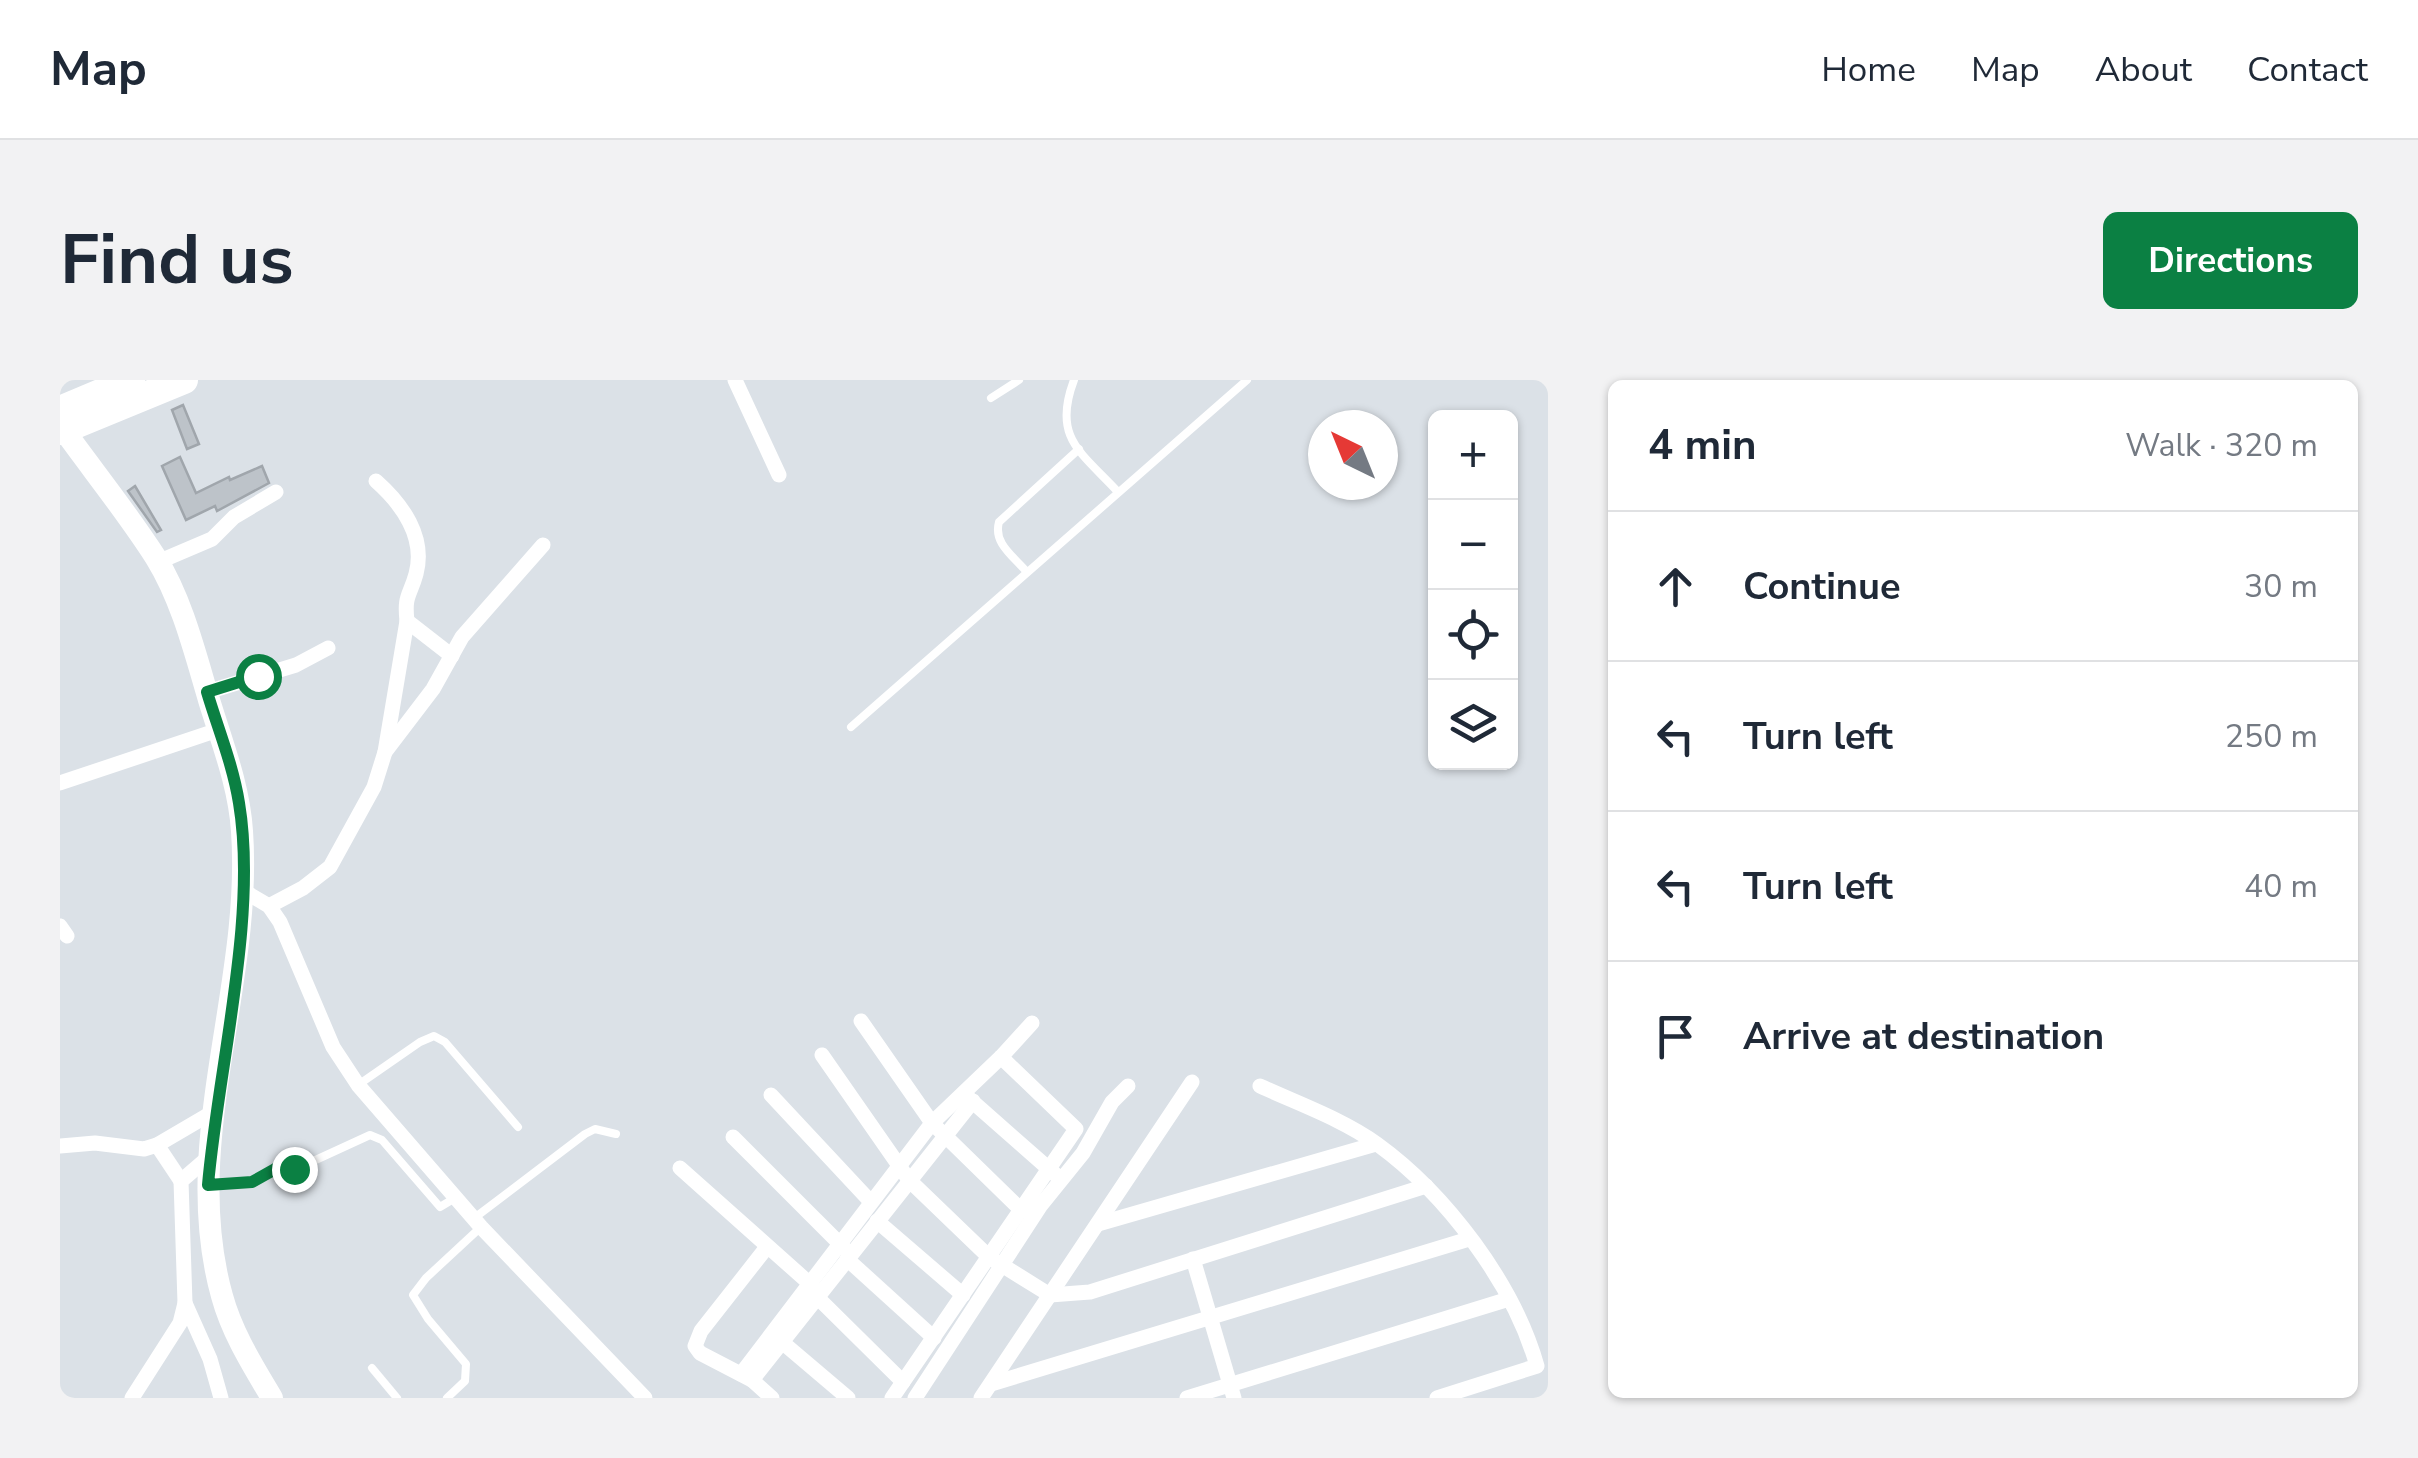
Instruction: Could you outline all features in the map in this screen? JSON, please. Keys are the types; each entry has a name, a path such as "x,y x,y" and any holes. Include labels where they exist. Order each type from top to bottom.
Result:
{"highway":[{"path":"61,423 131,380"},
{"path":"61,423 184,380"}],"main road":[{"path":"61,423 158,562 188,630 239,802 242,890 238,944 215,1110 208,1208 222,1297 272,1398"}],"street":[{"path":"735,380 779,475"},
{"path":"269,906 303,888 330,867 374,787 385,752 407,621 406,597 418,568 418,548 399,504 376,481"},
{"path":"158,562 212,539 234,517 276,492"},
{"path":"385,752 410,723 462,637 542,546"},
{"path":"407,621 452,656"},
{"path":"207,692 296,665 328,648"},
{"path":"60,782 218,730"},
{"path":"242,890 269,906 292,946 328,1038 358,1085 477,1223 645,1398"},
{"path":"861,1021 943,1136 1021,1210"},
{"path":"747,1377 813,1290 876,1221 943,1136 968,1097 1032,1023"},
{"path":"822,1055 908,1180 996,1261 1050,1294 1090,1292 1426,1186"},
{"path":"892,1398 963,1295 996,1261 1055,1175 1076,1130 1001,1057"},
{"path":"981,1398 1192,1082"},
{"path":"915,1398 996,1261 1021,1210 1082,1153 1112,1102 1128,1086"},
{"path":"1260,1086 1348,1126 1426,1186 1510,1299 1537,1366 1437,1398"},
{"path":"771,1096 870,1202"},
{"path":"845,1252 870,1202 932,1123 968,1097"},
{"path":"968,1097 1055,1175"},
{"path":"60,1146 95,1143 144,1149 215,1110"},
{"path":"733,1136 934,1338"},
{"path":"1098,1224 1376,1144"},
{"path":"132,1398 180,1323 185,1304 181,1181 157,1145"},
{"path":"181,1181 210,1156"},
{"path":"680,1168 813,1290 903,1382"},
{"path":"876,1221 963,1295"},
{"path":"990,1384 1469,1239"},
{"path":"767,1246 701,1331 695,1346 700,1353 747,1377 772,1398"},
{"path":"1193,1260 1232,1392"},
{"path":"747,1377 782,1342 813,1290"},
{"path":"1187,1398 1232,1392 1510,1299"},
{"path":"185,1304 210,1359 220,1398"},
{"path":"782,1342 848,1398"},
{"path":"918,1360 933,1371"}],"lane":[{"path":"991,398 1020,380"},
{"path":"1074,380 1067,398 1065,422 1079,450 1118,492"},
{"path":"851,727 1247,380"},
{"path":"1026,571 1001,544 996,534 999,522 1079,450"},
{"path":"358,1085 434,1036 444,1042 518,1127"},
{"path":"447,1398 465,1380 466,1364 413,1295 477,1223 585,1134 596,1129 616,1134"},
{"path":"208,1185 252,1182 281,1167 296,1168 370,1136 382,1140 440,1208 455,1198"},
{"path":"372,1368 397,1398"}],"building":[{"path":"183,405 199,444 187,449 172,410"},
{"path":"180,457 196,493 262,466 269,483 217,511 215,506 186,520 162,466"},
{"path":"135,486 161,530 157,532 128,491"}],"route":[{"path":"258,676 207,692 239,802 242,834 238,944 208,1185 252,1182 277,1168 294,1169"}]}
